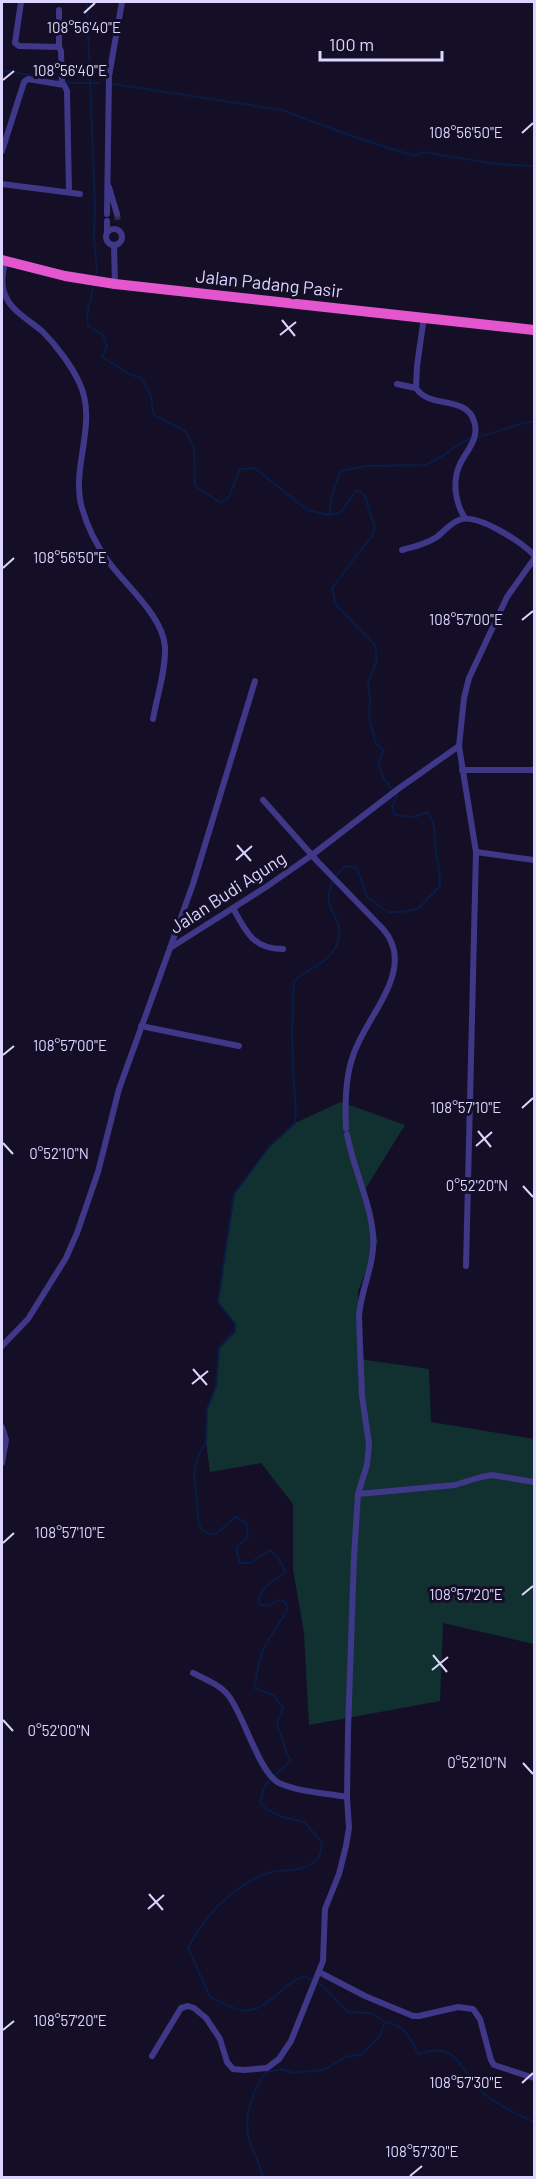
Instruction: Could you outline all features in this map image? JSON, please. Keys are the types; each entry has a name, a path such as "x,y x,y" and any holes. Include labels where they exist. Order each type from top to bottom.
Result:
{"highway":[{"name":"Jalan Padang Pasir","path":"3,261 83,280 534,330"}],"street":[{"path":"21,2 15,43 19,46 59,47"},
{"path":"114,245 106,240 109,76 122,2"},
{"path":"60,10 59,47 62,80 67,91 69,192"},
{"path":"2,151 24,82 62,80"},
{"path":"107,180 122,239 114,245 110,283"},
{"path":"2,184 80,194"},
{"path":"107,231 114,228 119,230"},
{"path":"3,261 3,286 6,297 51,342 78,380 82,390 86,418 80,475 82,510 94,538 108,561 145,605 163,636 165,660 153,719"},
{"path":"416,388 424,317"},
{"path":"397,384 416,388 427,399 457,405 466,410 475,422 475,437 460,464 456,481 458,502 465,518"},
{"path":"402,550 430,541 465,518 512,537 534,555"},
{"path":"466,1266 476,852 459,746 464,698 469,678 507,597 534,559"},
{"path":"170,948 255,681"},
{"name":"Jalan Budi Agung","path":"2,1346 28,1319 66,1258 77,1233 98,1172 119,1089 170,948 312,855 459,746"},
{"path":"462,770 534,770"},
{"path":"152,2056 181,2008 188,2006 206,2018 220,2040 227,2062 233,2069 244,2070 272,2066 285,2052 294,2035 324,1955 325,1908 339,1874 349,1828 347,1797 354,1557 358,1494 367,1465 369,1444 362,1396 359,1317 360,1304 374,1249 373,1228 346,1131 347,1088 351,1059 362,1034 386,992 396,955 389,936 262,800"},
{"path":"476,852 534,860"},
{"path":"233,908 252,939 267,948 283,949"},
{"path":"141,1026 239,1046"},
{"path":"2,1427 6,1440 2,1463"},
{"path":"358,1494 455,1485 492,1475 534,1482"},
{"path":"193,1672 227,1694 269,1775 277,1782 347,1797"},
{"path":"317,1975 413,2016 458,2007 473,2009 480,2019 494,2065 534,2078"}],"green space":[{"path":"341,1102 405,1125 364,1191 378,1241 358,1291 359,1359 429,1369 431,1422 534,1439 534,1644 443,1623 440,1701 309,1725 304,1633 293,1569 293,1504 261,1463 210,1472 206,1442 207,1409 216,1386 219,1348 235,1331 235,1324 218,1302 234,1194 269,1147 295,1123"}],"waterway":[{"path":"87,2 97,271 95,278"},
{"path":"2,70 73,83 100,83"},
{"path":"113,84 282,110 414,156 423,152 496,164 534,166"},
{"path":"94,284 87,315 88,326 103,335 107,346 102,357 131,375 142,378 151,397 154,415 185,431 194,447 195,486 221,503 229,497 240,469 255,468 307,510 329,515 340,513 357,490 365,496 375,528 372,537 332,588 336,605 375,645 377,660 368,683 369,717 376,744 384,750 378,764 384,779 397,796 392,806 395,815 415,817 427,812 434,828 440,886 418,909 388,912 367,897 357,868 345,866 337,875 329,891 329,902 339,930 337,944 330,956 294,981 292,1037 295,1123 269,1147 234,1194 218,1302 235,1324 235,1331 219,1348 216,1386 207,1409 206,1442 198,1457 194,1474 199,1525 202,1529 216,1534 235,1517 246,1523 248,1537 237,1547 240,1563 250,1563 270,1550 286,1572 261,1592 259,1604 269,1605 278,1600 284,1601 288,1608 261,1655 254,1688 273,1695 283,1708 277,1724 291,1760 265,1785 260,1802 266,1809 282,1817 304,1822 322,1842 319,1856 309,1866 268,1873 228,1896 206,1920 188,1948 210,1997 232,2008 240,2010 258,2008 305,1976 323,1986 348,2012 371,2013 385,2022"},
{"path":"477,437 534,421"},
{"path":"329,515 340,471 367,466 425,465 471,438"},
{"path":"263,2178 250,2142 247,2124 253,2096 266,2072 283,2069 292,2073 324,2070 346,2057 362,2054 380,2036 385,2022 402,2029 418,2054 432,2051 450,2054 457,2059 474,2083 488,2097 534,2122"}],"tunnel":[{"path":"117,214 118,221"}]}
